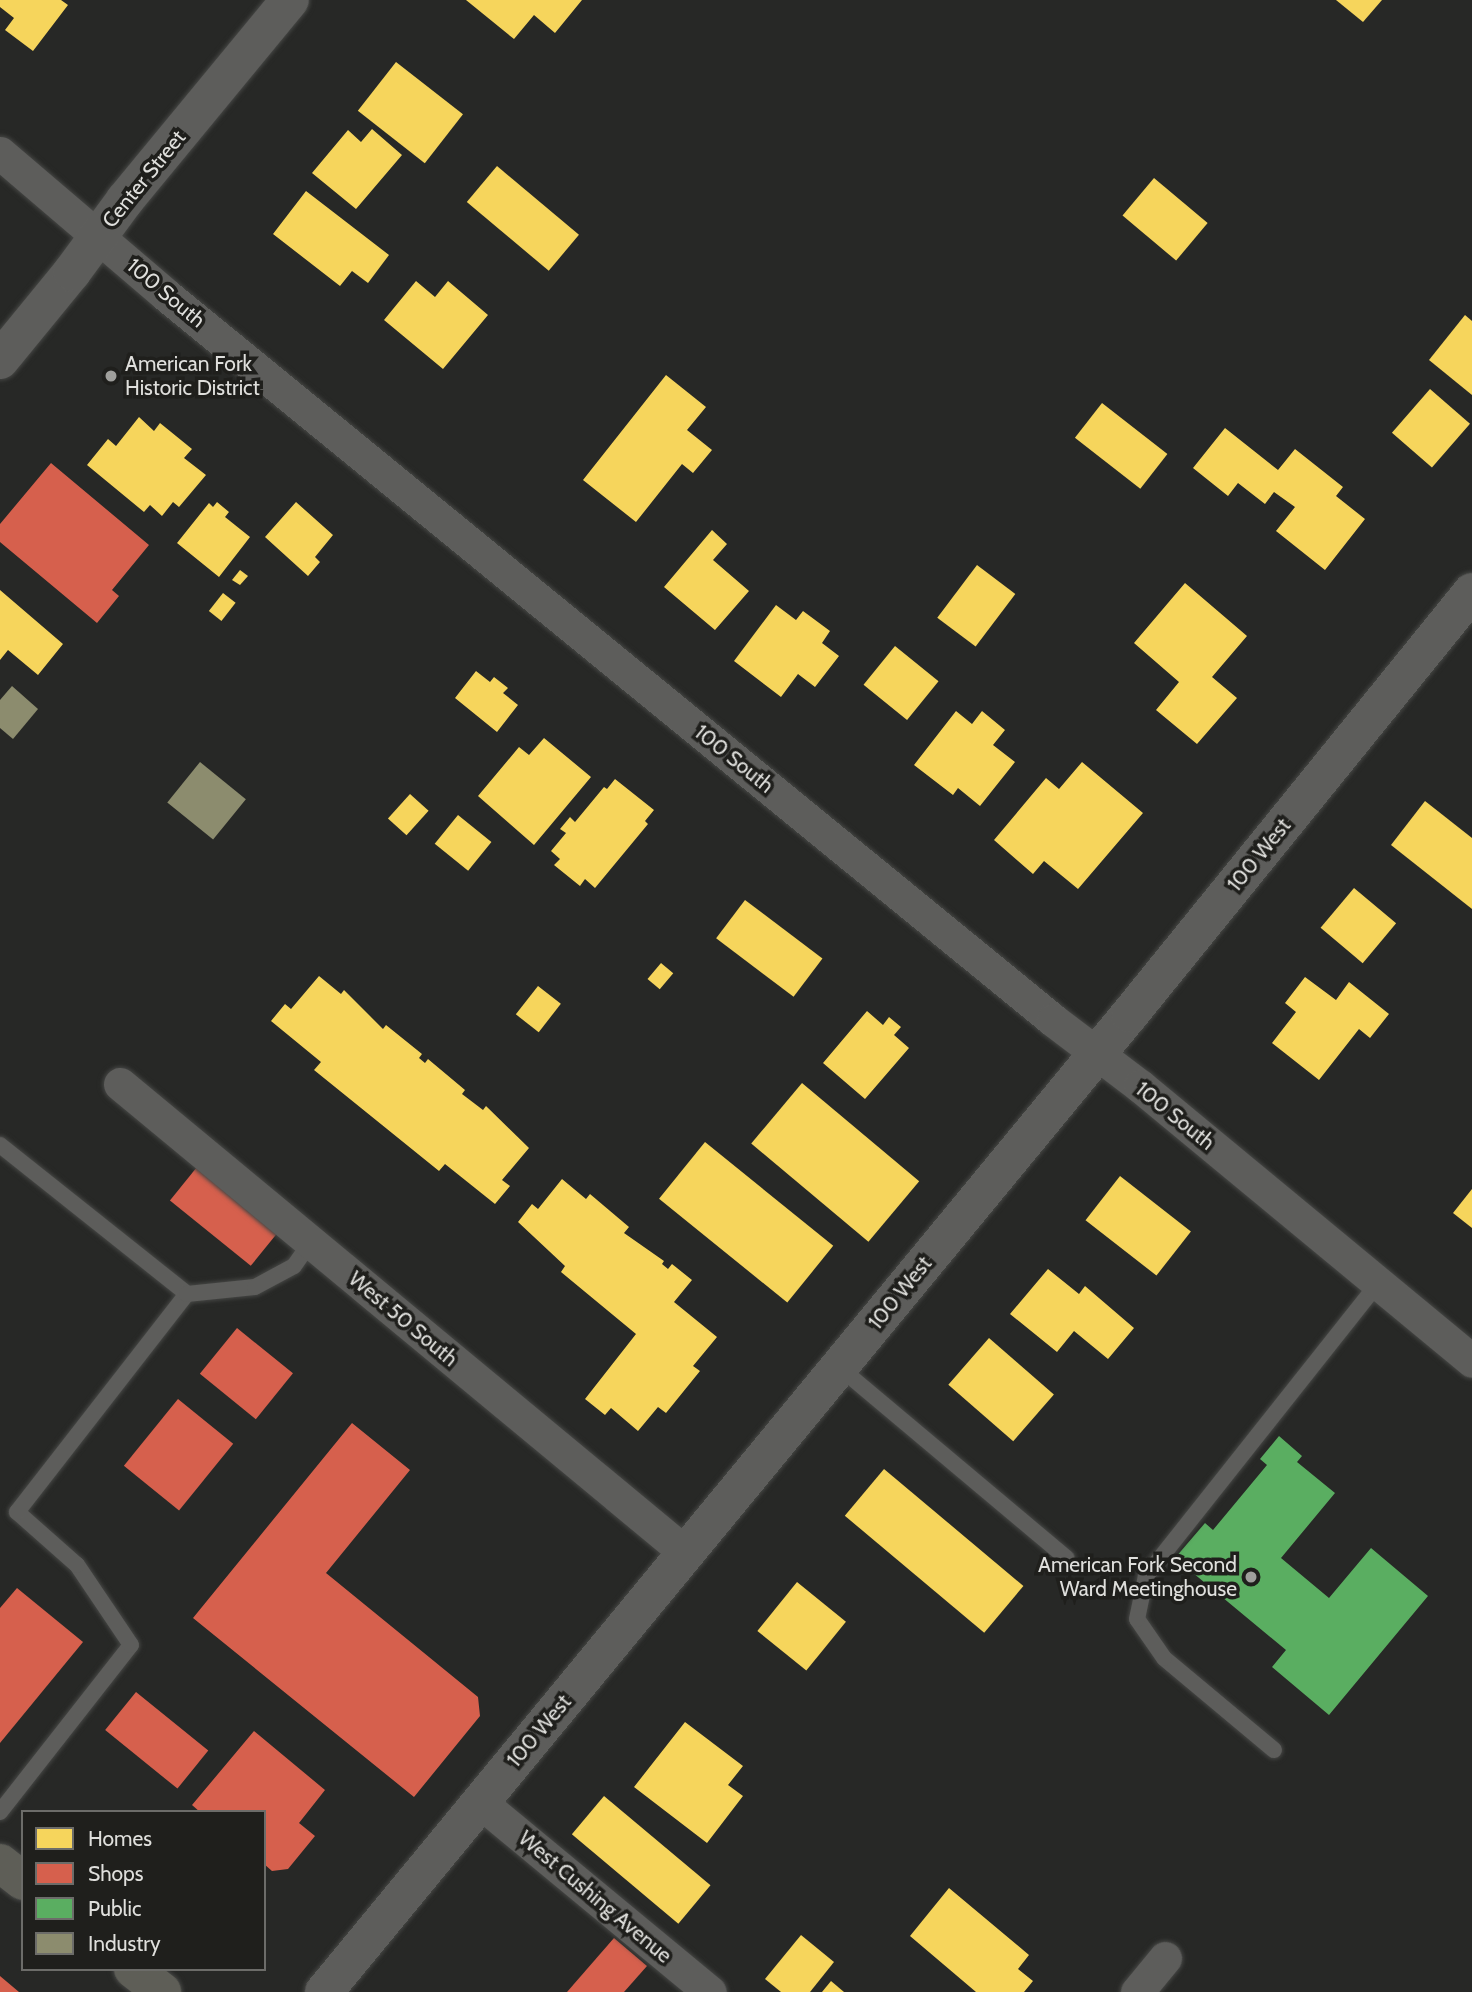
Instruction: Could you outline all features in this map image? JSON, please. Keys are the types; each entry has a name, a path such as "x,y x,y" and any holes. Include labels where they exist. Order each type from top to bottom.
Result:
{"main road":[{"path":"0,1863 21,1879"},
{"path":"136,1971 162,1992"}],"street":[{"name":"Center Street","path":"0,360 290,0"},
{"name":"100 South","path":"0,153 1472,1361"},
{"name":"100 West","path":"324,1992 1097,1054 1472,592"},
{"name":"West 50 South","path":"120,1084 686,1553"},
{"name":"West Cushing Avenue","path":"480,1802 710,1992"},
{"path":"1138,1992 1165,1958"}],"lane":[{"path":"0,1145 187,1294 255,1287 294,1266 310,1243"},
{"path":"1274,1750 1164,1658 1137,1619 1146,1576 1378,1283"},
{"path":"0,1812 131,1645 77,1565 17,1512 187,1294"},
{"path":"839,1367 1068,1558"}],"building: Homes":[{"path":"0,0 61,0 68,5 33,51 5,30 14,18 0,7"},
{"path":"466,0 582,0 555,33 534,15 514,39"},
{"path":"1336,0 1382,0 1363,22"},
{"path":"396,62 463,114 425,163 358,111"},
{"path":"372,129 402,155 356,209 312,173 348,130 361,142"},
{"path":"497,166 579,235 549,271 467,202"},
{"path":"1154,178 1208,223 1176,261 1123,216"},
{"path":"306,191 389,255 368,283 352,271 340,286 273,234"},
{"path":"416,281 435,297 448,281 488,315 443,369 384,320"},
{"path":"1465,315 1472,321 1472,395 1429,360"},
{"path":"666,375 706,407 687,430 712,450 693,473 682,464 636,522 583,480"},
{"path":"1430,389 1470,424 1432,468 1392,433"},
{"path":"1102,403 1167,454 1140,489 1075,438"},
{"path":"139,417 154,431 160,423 192,449 184,458 206,475 179,507 173,502 162,516 150,505 144,512 87,465 108,439 116,446"},
{"path":"1225,428 1278,470 1295,449 1343,487 1336,496 1365,519 1325,570 1276,531 1295,507 1274,492 1265,504 1238,483 1228,496 1193,468"},
{"path":"217,502 229,512 225,517 250,537 219,577 177,543 209,503 213,507"},
{"path":"296,502 333,535 315,557 320,562 308,576 265,537"},
{"path":"712,530 727,544 713,560 749,591 715,630 664,587"},
{"path":"977,565 1015,594 976,647 937,618"},
{"path":"240,570 248,576 240,585 232,580"},
{"path":"1185,583 1247,636 1212,677 1237,698 1197,744 1156,710 1179,682 1134,643"},
{"path":"0,590 63,644 38,675 8,650 0,660"},
{"path":"223,593 236,603 221,621 209,611"},
{"path":"776,605 796,620 803,611 830,631 822,643 839,656 815,687 798,674 781,697 734,661"},
{"path":"895,646 939,681 907,720 864,685"},
{"path":"476,671 490,682 494,677 508,688 503,693 518,705 497,732 455,698"},
{"path":"956,711 972,724 982,711 1005,730 993,745 1015,762 980,806 958,788 953,795 914,765"},
{"path":"544,738 591,777 534,845 478,796 519,747 529,755"},
{"path":"1082,762 1143,813 1078,889 1044,861 1033,874 994,840 1046,778 1059,789"},
{"path":"615,779 654,810 645,821 648,824 595,888 585,879 580,886 554,865 560,859 551,851 566,833 560,829 570,817 575,822 604,787 607,789"},
{"path":"410,794 429,811 406,835 388,819"},
{"path":"1425,801 1472,838 1472,909 1391,845"},
{"path":"458,815 491,842 468,871 435,844"},
{"path":"1354,888 1396,923 1363,963 1321,928"},
{"path":"745,900 822,958 794,997 716,938"},
{"path":"661,963 673,973 660,989 648,979"},
{"path":"319,976 341,994 344,990 383,1029 386,1025 422,1054 419,1058 425,1063 428,1059 465,1090 462,1094 483,1110 486,1106 529,1148 502,1180 510,1186 495,1204 445,1164 439,1171 314,1070 321,1062 271,1021 285,1004 291,1009"},
{"path":"1305,977 1336,1000 1349,982 1389,1014 1370,1038 1359,1029 1319,1080 1272,1043 1296,1012 1285,1003"},
{"path":"538,986 561,1004 539,1032 516,1014"},
{"path":"867,1011 883,1025 889,1017 901,1027 894,1035 909,1048 865,1099 823,1063"},
{"path":"802,1083 919,1181 868,1242 751,1144"},
{"path":"705,1142 833,1246 787,1303 659,1199"},
{"path":"1120,1176 1191,1231 1156,1276 1086,1220"},
{"path":"562,1179 586,1199 590,1194 629,1227 624,1233 664,1261 662,1264 668,1269 672,1264 692,1280 674,1302 717,1337 693,1366 700,1371 666,1413 658,1407 638,1431 611,1408 605,1415 585,1399 636,1334 561,1272 565,1266 518,1222 532,1204 538,1209"},
{"path":"1472,1189 1472,1228 1453,1213"},
{"path":"1048,1269 1079,1294 1085,1286 1134,1328 1108,1359 1074,1331 1057,1352 1010,1314"},
{"path":"989,1338 1054,1394 1013,1441 948,1385"},
{"path":"884,1469 1023,1586 984,1633 845,1516"},
{"path":"797,1582 846,1622 806,1671 757,1631"},
{"path":"685,1722 743,1766 728,1785 743,1796 707,1843 634,1787"},
{"path":"604,1796 710,1885 678,1924 572,1834"},
{"path":"949,1888 1029,1955 1018,1969 1033,1981 1024,1992 976,1992 910,1936"},
{"path":"801,1935 834,1962 810,1992 781,1992 765,1979"},
{"path":"831,1981 844,1992 822,1992"}],"building: Shops":[{"path":"51,463 149,545 112,590 119,596 97,623 0,542 0,524"},
{"path":"197,1167 278,1232 251,1266 170,1200"},
{"path":"237,1328 293,1373 256,1419 200,1374"},
{"path":"178,1399 233,1444 179,1511 124,1466"},
{"path":"352,1423 410,1470 326,1573 478,1697 480,1716 414,1797 193,1618"},
{"path":"17,1588 83,1642 0,1743 0,1608"},
{"path":"136,1692 208,1751 177,1789 105,1730"},
{"path":"254,1731 325,1790 299,1823 315,1836 288,1869 272,1871 266,1866 266,1810 198,1810 192,1805"},
{"path":"614,1938 647,1966 624,1992 567,1992"},
{"path":"0,1976 19,1992 0,1992"}],"building: Public":[{"name":"American Fork Second Ward Meetinghouse","path":"1279,1436 1302,1456 1297,1462 1335,1493 1281,1558 1329,1598 1371,1548 1428,1596 1329,1715 1272,1667 1286,1650 1175,1558 1205,1523 1213,1530 1267,1465 1260,1459"}],"building: Industry":[{"path":"12,686 38,709 13,739 0,728 0,700"},
{"path":"200,762 246,799 213,840 167,802"}],"place":[{"name":"American Fork Historic District","path":"111,376"},
{"name":"American Fork Second Ward Meetinghouse","path":"1251,1577"}]}
